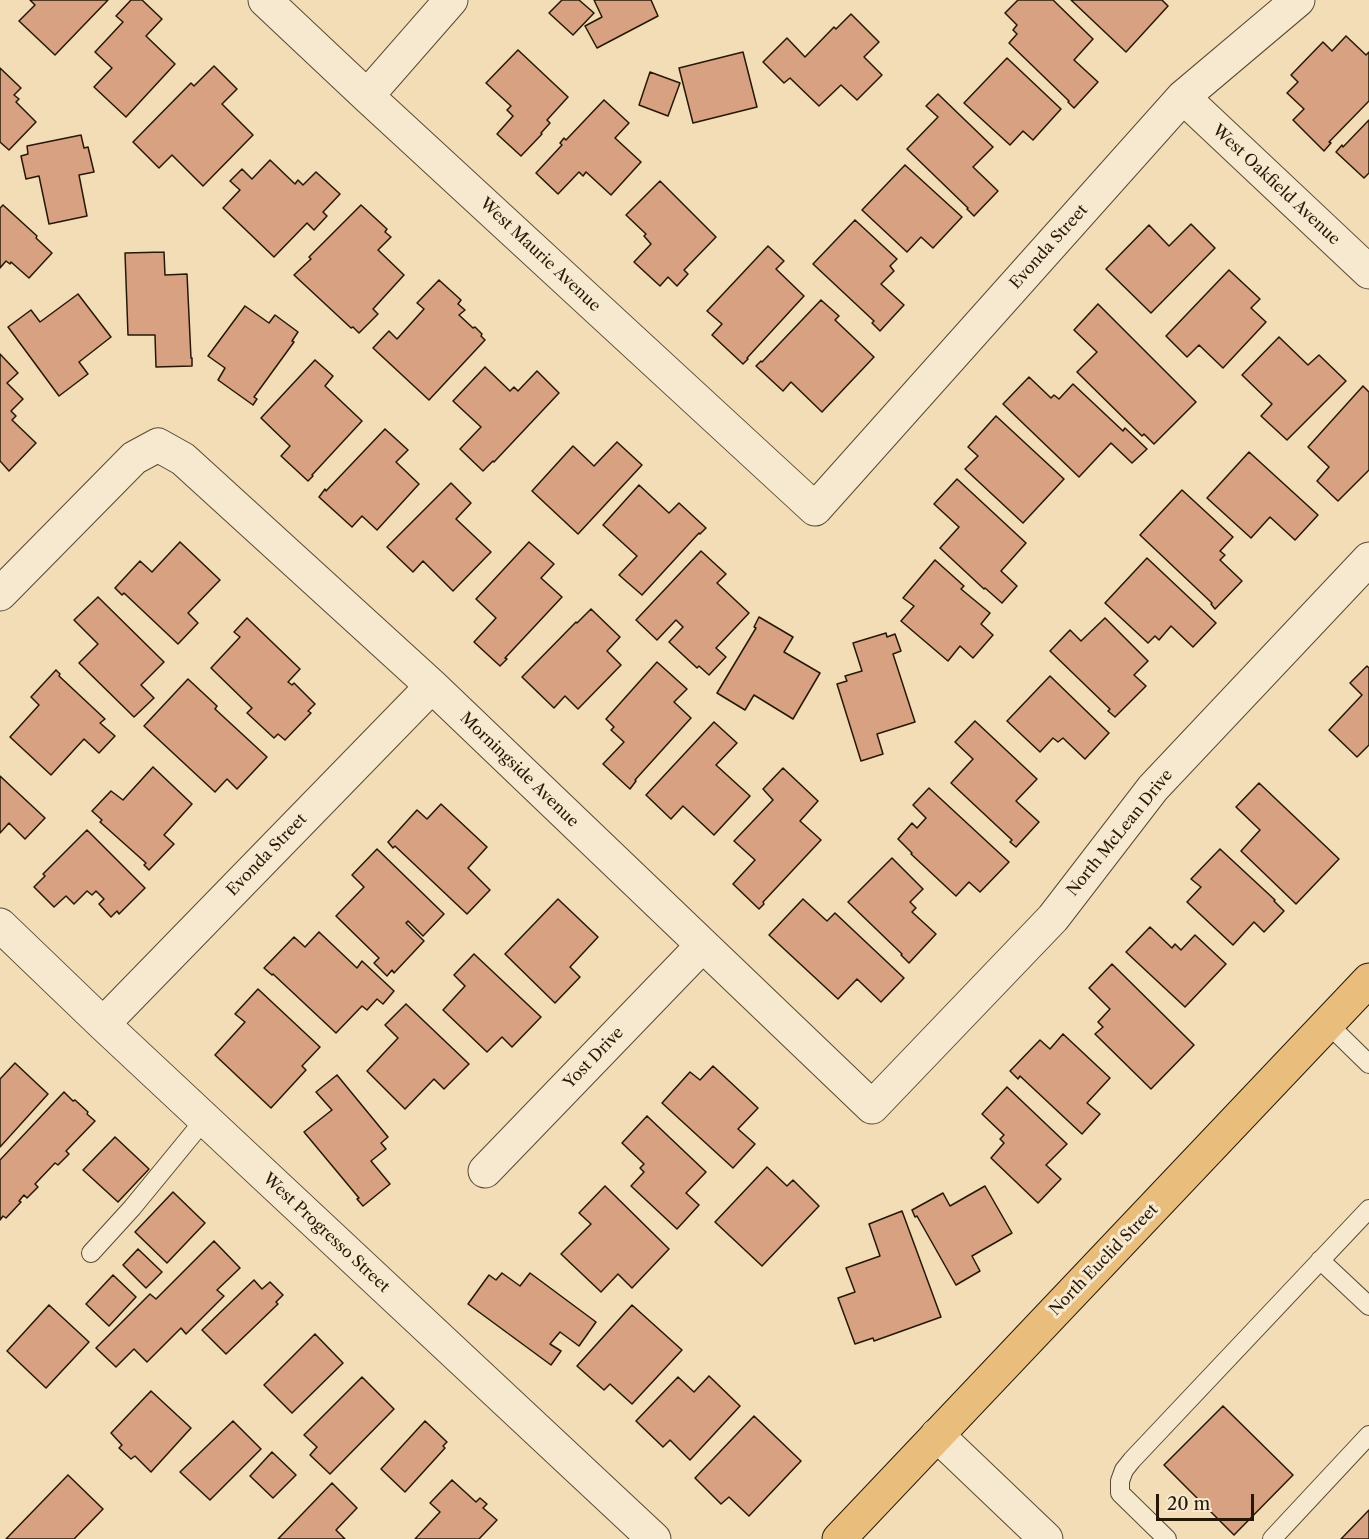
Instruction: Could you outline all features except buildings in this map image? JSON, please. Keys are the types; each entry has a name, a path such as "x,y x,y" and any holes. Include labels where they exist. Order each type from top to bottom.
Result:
{"main road":[{"name":"North Euclid Street","path":"839,1539 1369,980"}],"street":[{"name":"West Maurie Avenue","path":"265,0 815,509"},
{"path":"367,96 451,0"},
{"name":"Evonda Street","path":"815,509 1183,97 1298,0"},
{"name":"West Oakfield Avenue","path":"1183,97 1369,272"},
{"name":"Morningside Avenue","path":"0,594 134,458 158,445 183,459 432,686 872,1107"},
{"name":"North McLean Drive","path":"872,1107 1053,918 1153,788 1369,559"},
{"name":"Evonda Street","path":"103,1024 432,686"},
{"name":"West Progresso Street","path":"0,925 654,1539"},
{"name":"Yost Drive","path":"485,1171 702,945"},
{"path":"937,1435 1046,1539"}],"lane":[{"path":"1328,1024 1369,1064"},
{"path":"91,1253 132,1208 205,1119"},
{"path":"1167,1539 1120,1493 1120,1481 1124,1470 1369,1209"},
{"path":"1320,1260 1369,1306"},
{"path":"1272,1539 1369,1435"}]}
